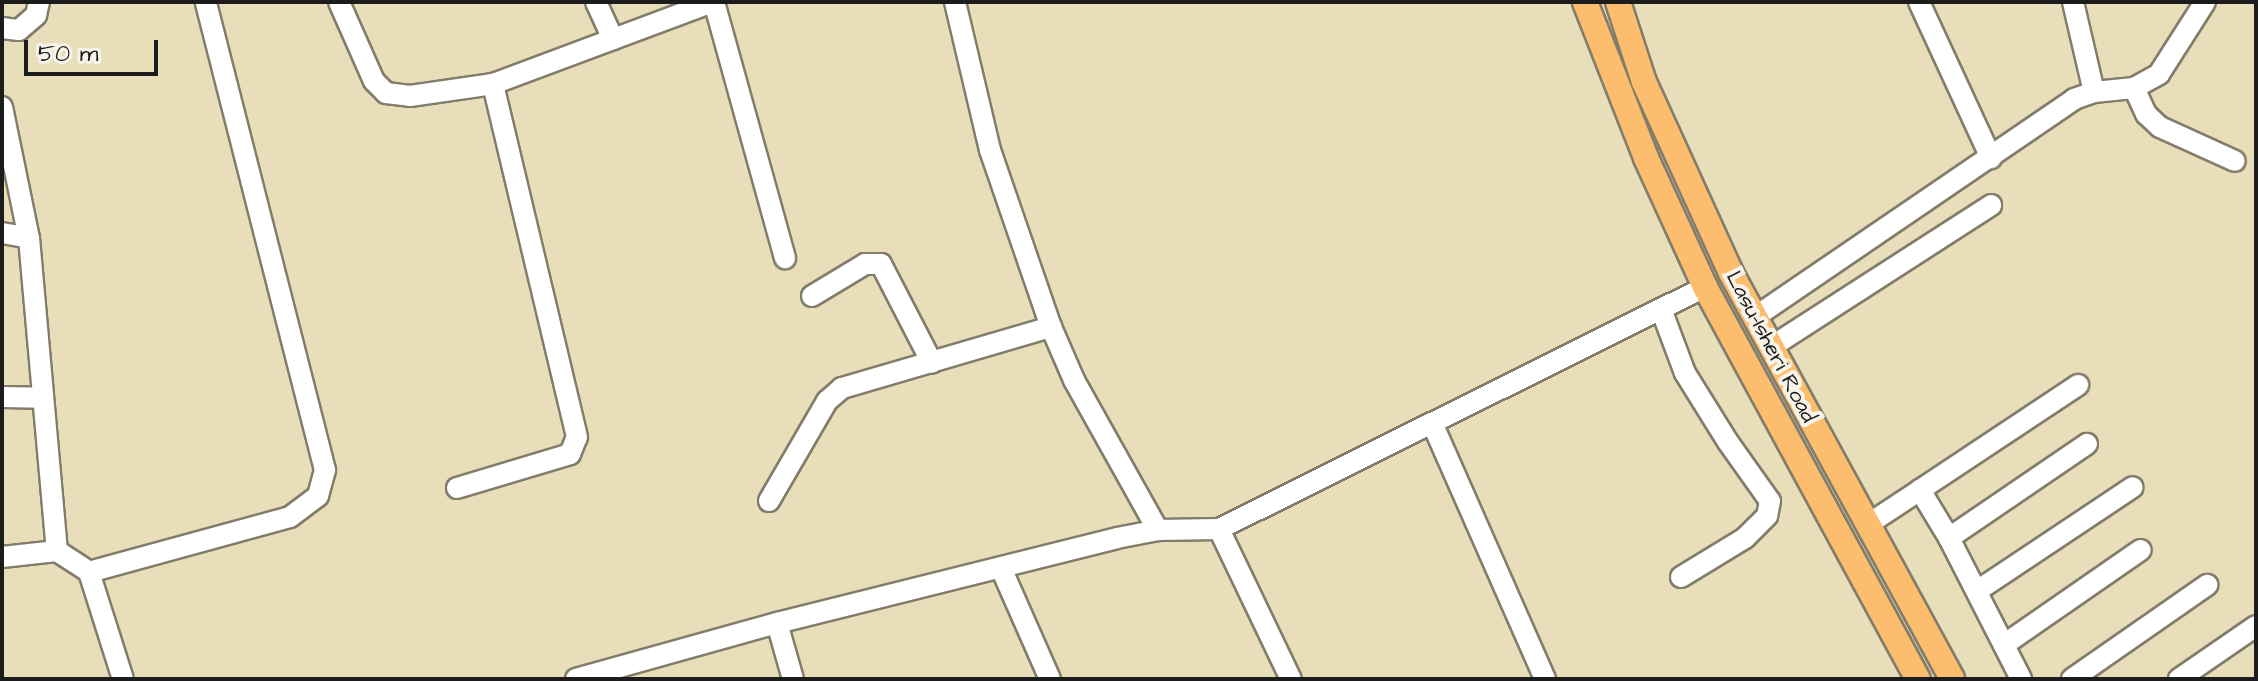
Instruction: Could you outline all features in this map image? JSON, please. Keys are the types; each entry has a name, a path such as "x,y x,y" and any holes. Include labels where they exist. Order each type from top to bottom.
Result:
{"main road":[{"name":"Lasu-Isheri Road","path":"1585,2 1646,158 1705,287 1918,679"},
{"name":"Lasu-Isheri Road","path":"1618,2 1644,82 1755,317 1952,679"}],"street":[{"path":"2,28 19,30 36,15 39,2"},
{"path":"89,572 290,517 318,496 325,470 206,2"},
{"path":"339,2 364,66 386,93 436,94 493,84 713,2 785,258"},
{"path":"596,2 613,39"},
{"path":"955,2 990,150 1051,327 1074,380 1158,530"},
{"path":"1919,2 1991,158"},
{"path":"2073,2 2094,92"},
{"path":"1755,317 2074,99 2094,92 2134,88 2159,74 2205,2"},
{"path":"457,488 570,454 577,437 493,84"},
{"path":"2134,88 2146,114 2160,127 2235,161"},
{"path":"2,107 29,238 57,551"},
{"path":"1771,347 1991,205"},
{"path":"2,233 29,238"},
{"path":"812,296 865,264 881,264 932,363"},
{"path":"576,679 777,623 1158,530 1219,529 1705,287"},
{"path":"1661,309 1685,373 1770,501 1767,516 1745,538 1681,577"},
{"path":"769,501 827,401 842,388 1051,327"},
{"path":"1867,525 2078,385"},
{"path":"2,397 41,398"},
{"path":"1433,425 1545,679"},
{"path":"1949,538 2087,444"},
{"path":"1977,591 2133,487"},
{"path":"1920,490 1949,538 2021,679"},
{"path":"1219,529 1291,679"},
{"path":"2005,644 2141,550"},
{"path":"2,557 57,551 89,572 123,679"},
{"path":"1001,568 1050,679"},
{"path":"2072,679 2207,585"},
{"path":"777,623 793,679"},
{"path":"2179,679 2256,626"}]}
